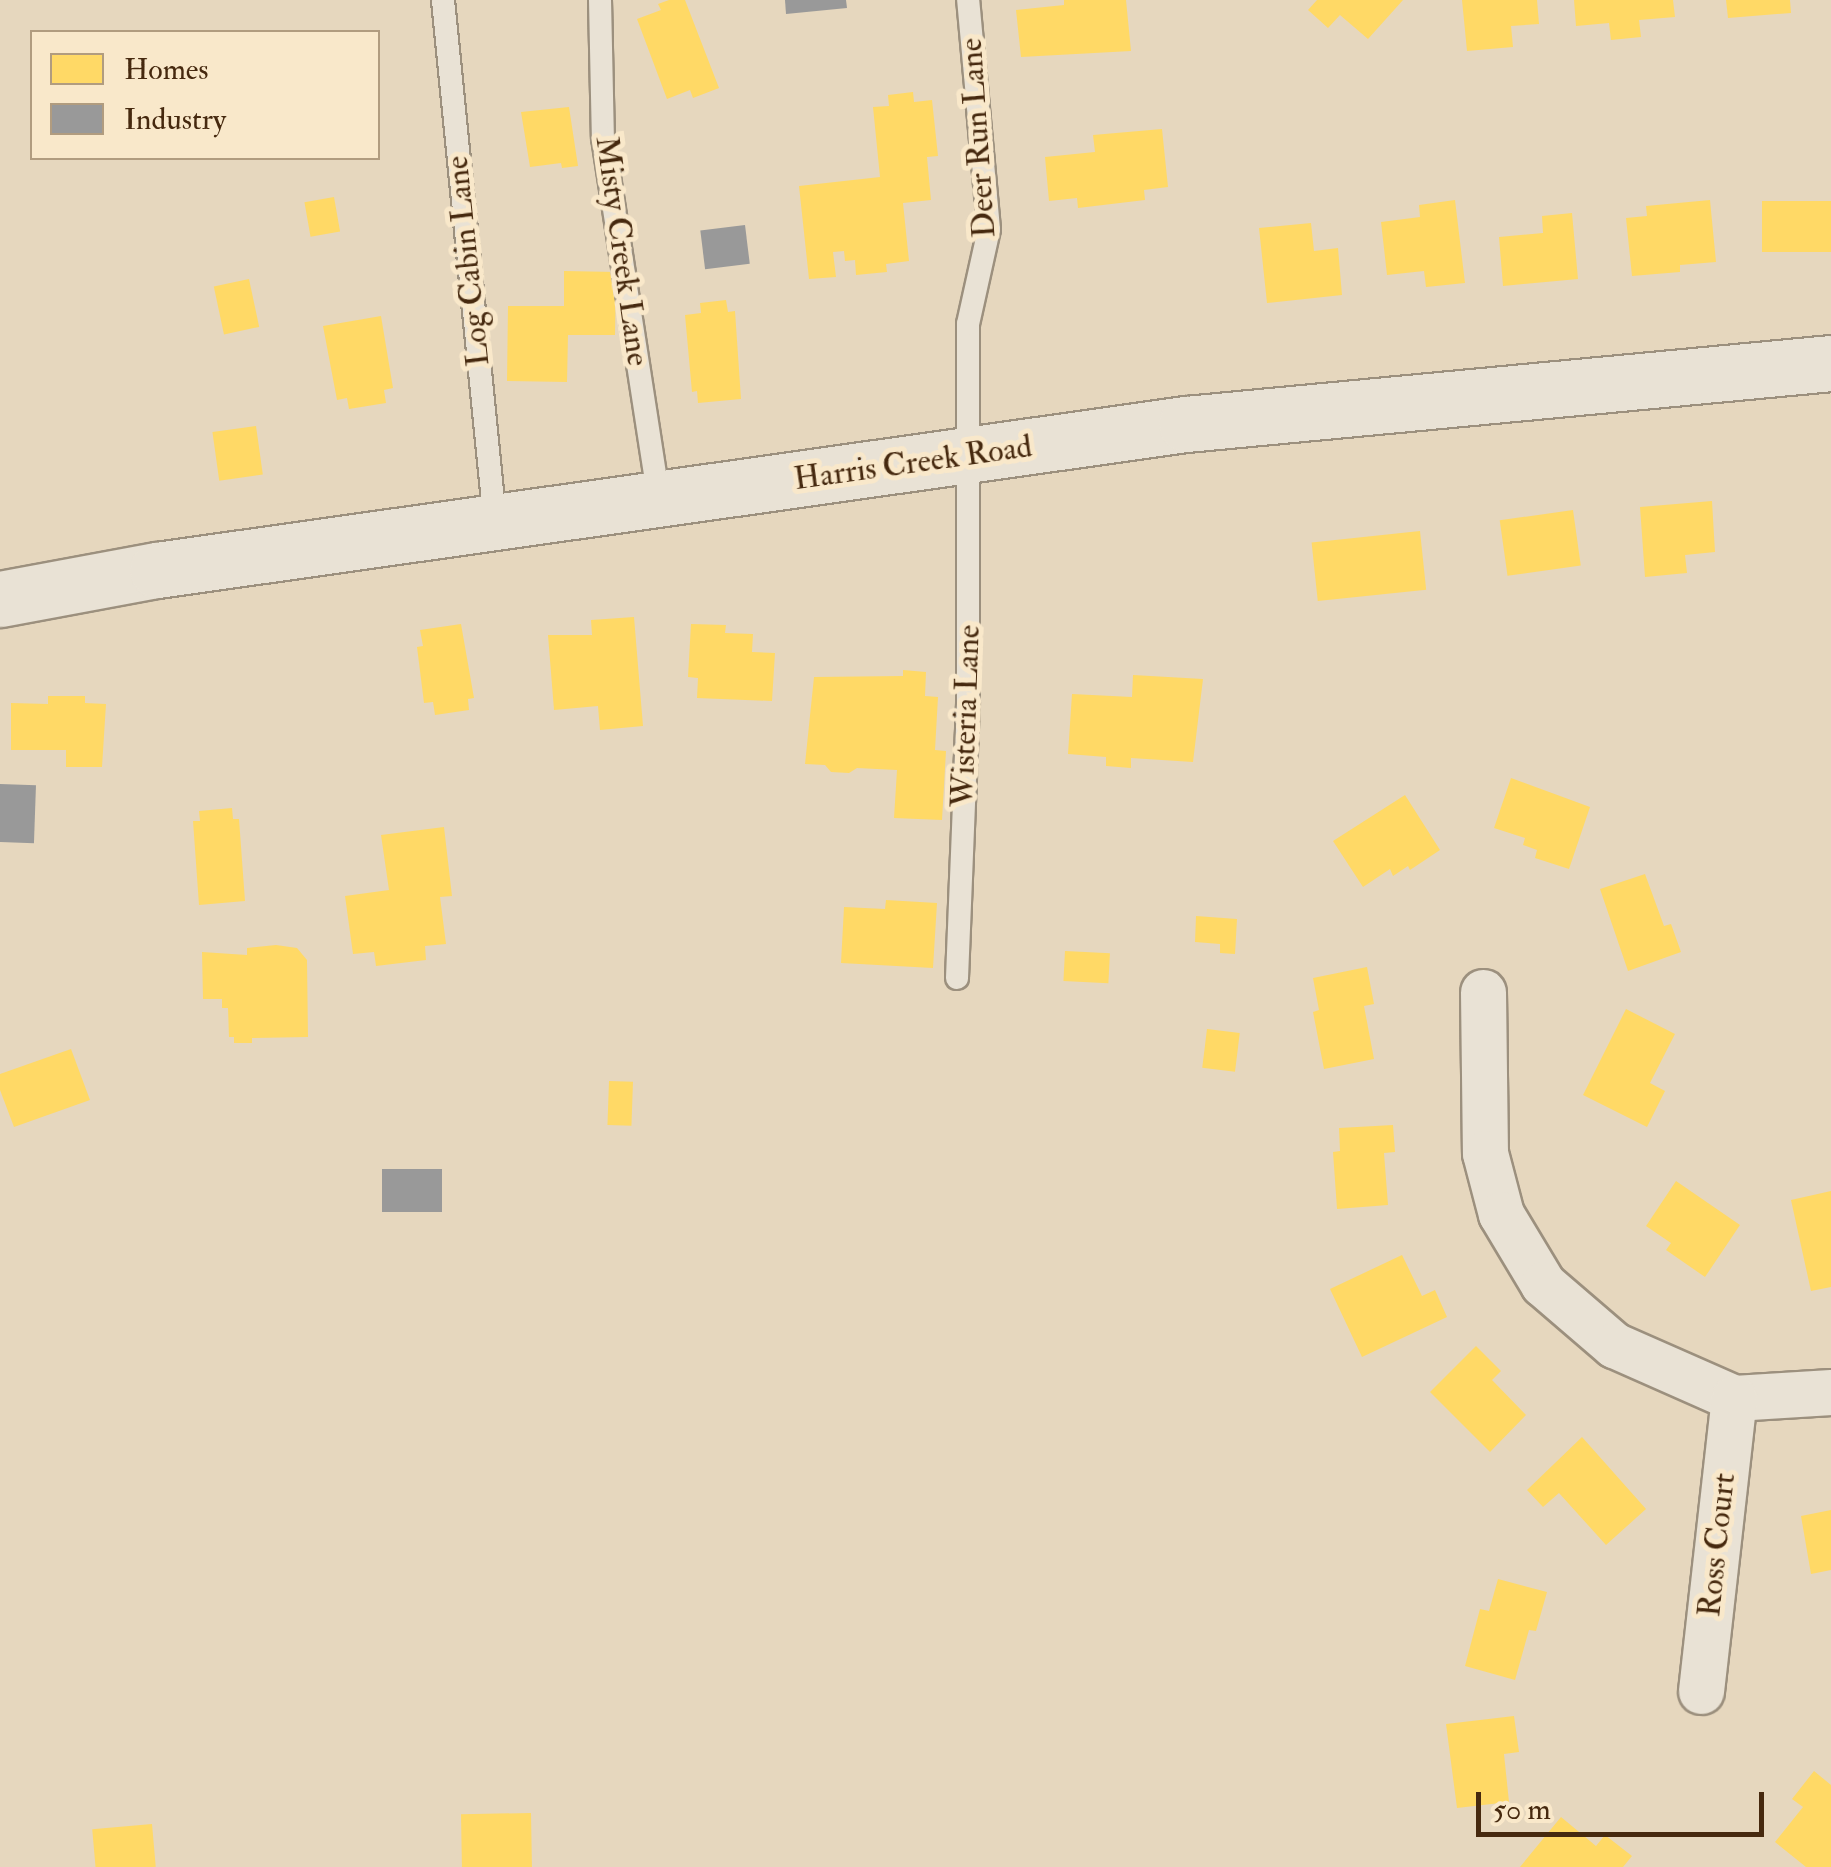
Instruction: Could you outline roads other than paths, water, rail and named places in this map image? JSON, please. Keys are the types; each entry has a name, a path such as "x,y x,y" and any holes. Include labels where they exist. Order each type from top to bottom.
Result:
{"street":[{"name":"Harris Creek Road","path":"0,599 158,570 1186,424 1831,363"},
{"path":"1483,992 1486,1153 1502,1214 1543,1284 1614,1346 1734,1398 1831,1392"},
{"name":"Ross Court","path":"1701,1691 1734,1398"}],"lane":[{"name":"Log Cabin Lane","path":"442,0 496,522"},
{"name":"Misty Creek Lane","path":"600,0 603,138 659,500"},
{"name":"Deer Run Lane","path":"968,0 989,229 968,324 971,455"},
{"name":"Wisteria Lane","path":"957,978 971,455"}]}
